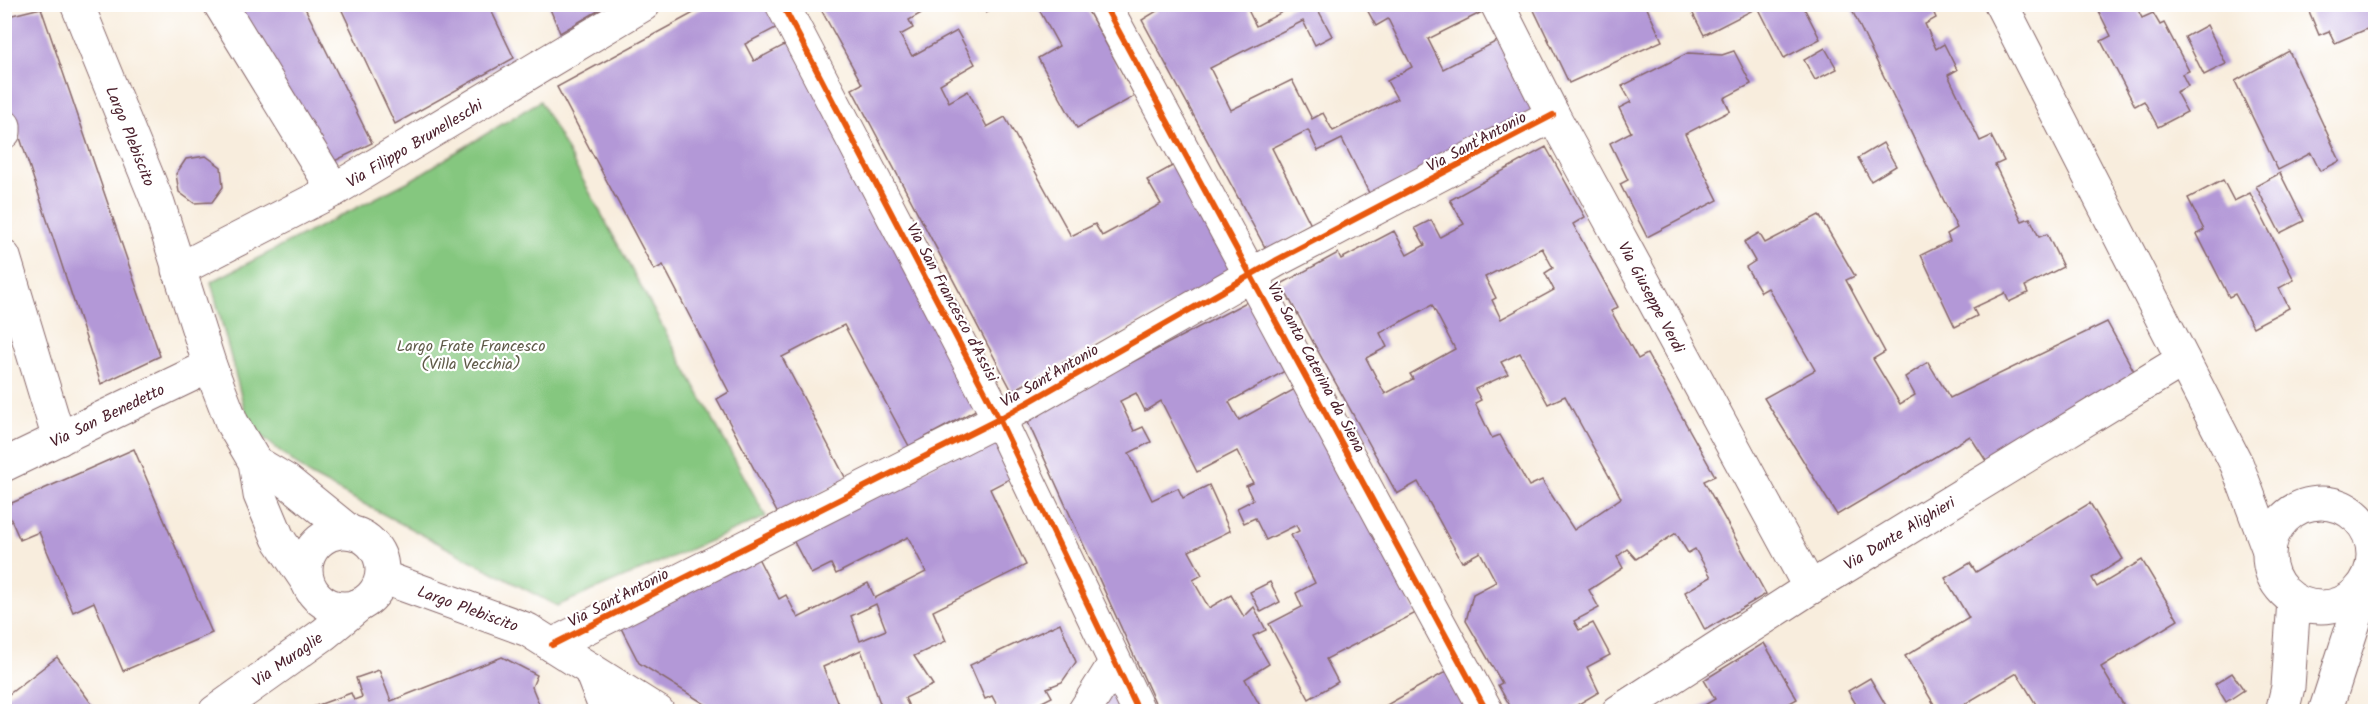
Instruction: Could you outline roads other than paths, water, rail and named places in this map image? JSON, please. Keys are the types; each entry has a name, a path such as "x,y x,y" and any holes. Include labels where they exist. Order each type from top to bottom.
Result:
{"street":[{"name":"Largo Plebiscito","path":"77,4 158,203 210,366 232,423 255,462"},
{"path":"220,4 334,190"},
{"name":"Via Filippo Brunelleschi","path":"178,270 334,190 644,4"},
{"name":"Via San Francesco d'Assisi","path":"782,4 999,419 1139,711"},
{"name":"Via Santa Caterina da Siena","path":"1104,4 1487,711"},
{"name":"Via Giuseppe Verdi","path":"1497,4 1553,115 1810,588"},
{"path":"2001,4 2237,465 2268,548 2273,577 2283,592 2294,600 2321,607 2344,602 2363,585 2374,555"},
{"name":"Via Sant'Antonio","path":"552,645 999,419 1251,274 1553,115"},
{"path":"4,126 4,132"},
{"path":"4,257 59,439"},
{"name":"Via Dante Alighieri","path":"1618,711 1810,588 2183,360"},
{"name":"Via San Benedetto","path":"4,465 210,366"},
{"path":"255,462 295,487 350,532"},
{"path":"255,462 260,495 278,538 317,598 325,603 346,608 359,605 369,599 382,577 379,553 362,536 350,532 337,532 315,545 309,556 307,581"},
{"path":"2268,548 2279,523 2290,513 2306,505 2323,502 2340,506 2363,524 2374,555 2325,711"},
{"name":"Largo Plebiscito","path":"382,577 528,630 658,711"},
{"path":"2282,711 2288,687 2294,600"},
{"name":"Via Muraglie","path":"228,707 359,605"},
{"path":"1084,711 1115,663"},
{"path":"590,669 607,711"}],"park label":[{"name":"Largo Frate Francesco (Villa Vecchia)","path":"471,354"}]}
